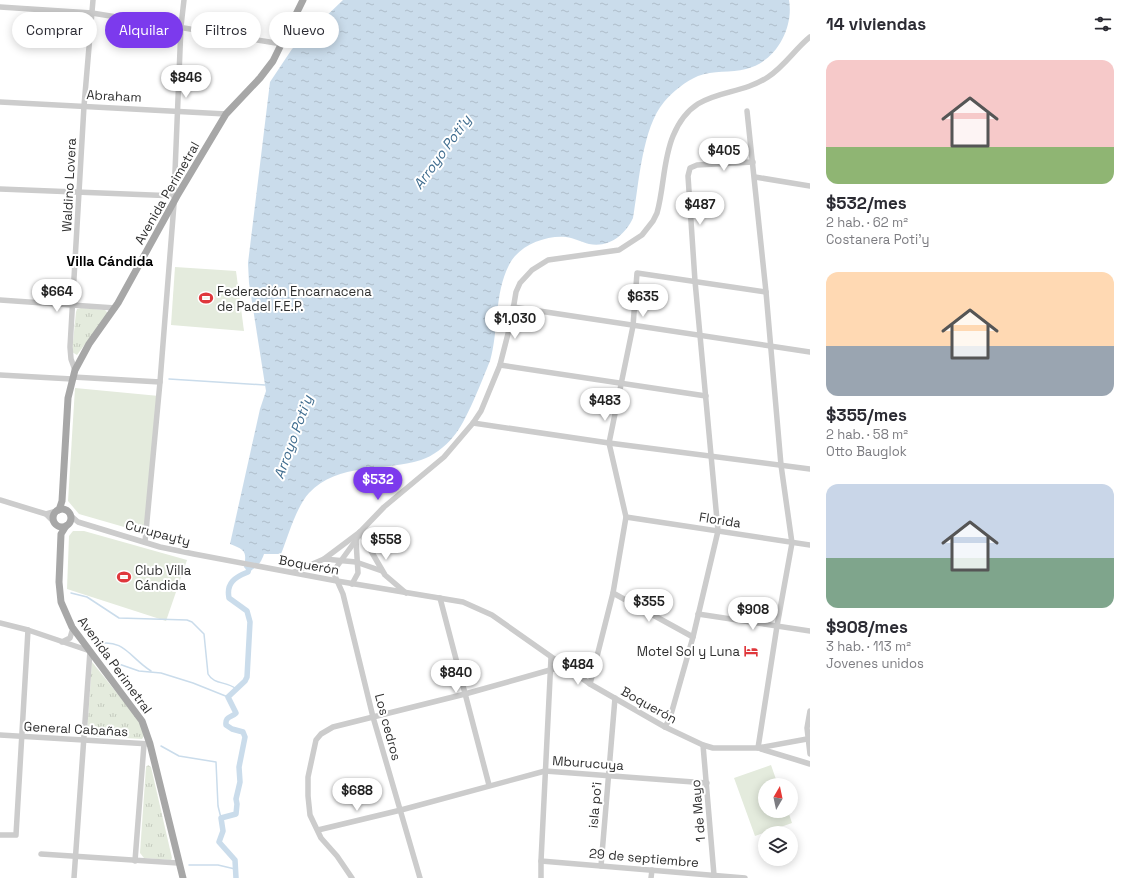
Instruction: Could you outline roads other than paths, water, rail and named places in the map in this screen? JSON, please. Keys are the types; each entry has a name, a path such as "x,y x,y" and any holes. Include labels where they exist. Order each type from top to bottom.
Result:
{"main road":[{"name":"Avenida Perimetral","path":"297,12 302,0"},
{"name":"Avenida Perimetral","path":"183,878 138,714 73,628 63,610 59,593 61,534 71,520 63,512 62,501 68,398 73,375 89,344 115,308 175,199 226,114 265,73 280,48"},
{"name":"Avenida Perimetral","path":"55,523 54,516 63,512"},
{"path":"55,523 61,527 68,525"},
{"path":"55,523 61,534"}],"street":[{"name":"Waldino Lovera","path":"92,12 93,0"},
{"path":"183,12 184,0"},
{"path":"0,7 92,12"},
{"path":"183,26 269,42"},
{"path":"324,560 360,532 387,504 444,457 473,423 481,411 500,365 514,307 516,292 520,283 539,265 557,258 618,250 642,235 653,222 670,146 681,121 697,105 714,96 752,85 769,77 810,37"},
{"name":"Waldino Lovera","path":"73,375 70,347 84,106 89,48"},
{"path":"145,542 160,382 167,275 175,199 180,48"},
{"name":"Abraham","path":"0,102 177,110 226,114"},
{"path":"747,111 766,292 781,465 792,543 776,626 758,748 810,764"},
{"path":"665,727 670,718 692,637 718,531 695,281 689,171 697,165 753,162"},
{"path":"755,178 810,186"},
{"path":"0,189 79,192 175,199"},
{"path":"590,684 613,593 626,517 609,443 633,326 637,273 766,292"},
{"path":"0,300 115,308"},
{"path":"514,307 810,352"},
{"path":"500,365 706,396"},
{"path":"0,374 73,375 160,382"},
{"path":"473,423 609,443 810,469"},
{"path":"0,500 46,514 63,512"},
{"name":"Curupayty","path":"63,512 78,522 145,542 194,554 267,568"},
{"path":"46,514 55,523"},
{"name":"Florida","path":"626,517 810,545"},
{"name":"Curupayty","path":"68,525 78,522"},
{"path":"337,581 335,569 360,532"},
{"path":"360,532 382,571 406,593"},
{"path":"352,584 358,573 356,562 356,540"},
{"path":"292,572 324,560 341,559 356,562 382,571"},
{"name":"Boquerón","path":"267,568 352,584 463,602 492,615 590,684 665,727 703,745 713,748 758,748 807,739"},
{"name":"Los cedros","path":"337,581 343,594 373,717 420,878"},
{"path":"613,593 692,637"},
{"path":"440,598 489,785"},
{"path":"698,614 810,631"},
{"path":"0,623 28,630 90,651 82,740 74,878"},
{"path":"62,642 70,638 73,628"},
{"path":"0,835 16,835 28,630"},
{"path":"541,878 540,861 552,658"},
{"path":"352,878 337,856 321,838 310,815 308,777 316,740 321,734 333,727 465,694 551,671 564,666"},
{"name":"isla po'i","path":"601,866 615,698"},
{"path":"810,712 807,739 810,754"},
{"path":"807,739 810,730"},
{"name":"General Cabañas","path":"0,735 147,744"},
{"path":"135,861 147,744"},
{"name":"1 de Mayo","path":"703,745 714,875"},
{"name":"Mburucuya","path":"318,830 401,810 545,771 707,783"},
{"path":"41,854 178,863"},
{"name":"29 de septiembre","path":"540,861 745,878"},
{"path":"651,878 652,870"}],"water":[{"path":"343,0 789,0 790,11 789,22 781,42 766,59 757,65 746,69 710,73 698,76 680,87 664,102 651,126 646,141 642,157 633,218 626,230 621,235 610,242 596,245 566,237 550,238 525,247 513,258 504,276 501,288 495,337 490,361 463,422 450,441 434,454 421,460 407,464 347,472 334,476 321,483 309,493 300,506 281,554 264,554 258,565 248,572 244,567 244,552 230,544 260,409 266,391 249,283 248,263 270,82 293,48 339,48 339,12 331,12"}],"waterway":[{"path":"169,379 265,385"},
{"name":"Arroyo Poti'y","path":"236,878 235,860 219,842 223,831 221,818 236,814 236,799 240,782 239,767 245,737 243,732 232,729 226,725 226,720 236,713 228,697 245,681 247,677 250,622 247,611 229,598 228,593 232,581 248,572 250,565"},
{"path":"71,593 87,597 119,618 187,620 192,622 204,634 208,674 214,680 236,689"},
{"path":"97,644 106,643 120,646 151,671"},
{"path":"116,663 139,671 161,673 193,683 228,697"},
{"path":"161,746 179,756 216,762 218,806 221,818"},
{"path":"189,865 218,865 235,869"}],"place":[{"name":"Federación Encarnacena de Padel F.E.P.","path":"206,298"},
{"name":"Club Villa Cándida","path":"124,577"},
{"name":"Motel Sol y Luna","path":"751,651"}],"district":[{"name":"Villa Cándida","path":"110,261"}]}
